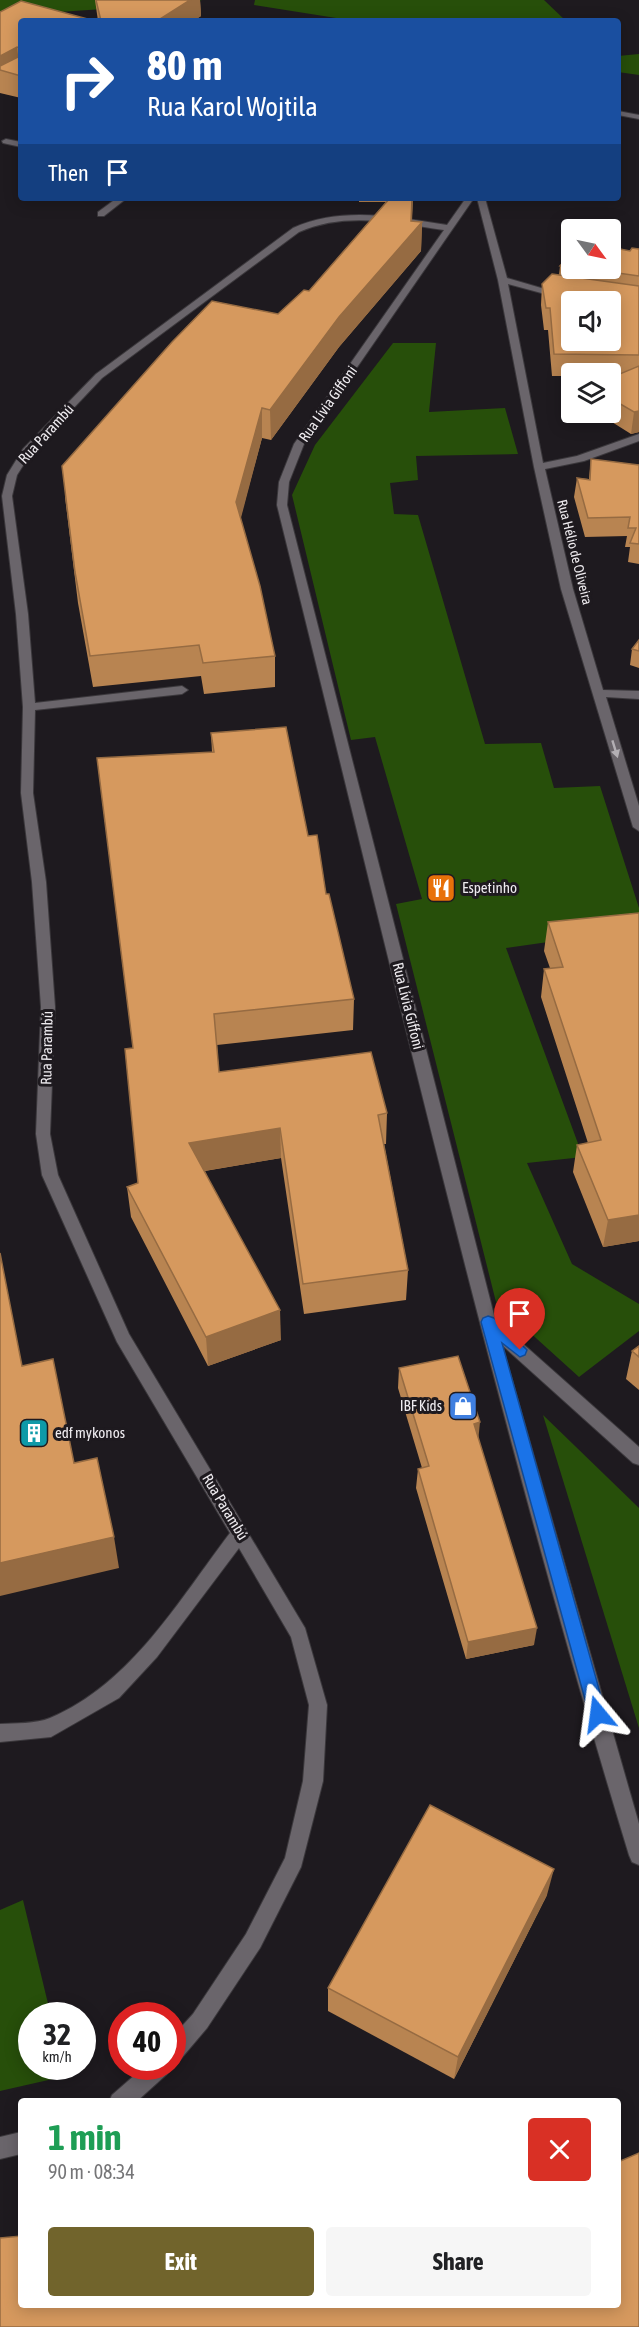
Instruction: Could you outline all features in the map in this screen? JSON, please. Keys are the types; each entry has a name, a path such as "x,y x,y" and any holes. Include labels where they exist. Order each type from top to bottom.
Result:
{"street":[{"path":"621,114 639,117"},
{"path":"6,141 18,144"},
{"path":"101,214 119,201"},
{"name":"Rua Lívia Giffoni","path":"469,201 299,444 284,482 282,505 488,1322 610,1761 639,1855"},
{"name":"Rua Hélio de Oliveira","path":"482,201 503,280 539,467 567,589 639,827"},
{"name":"Rua Parambú","path":"186,2038 200,2021 253,1941 294,1860 313,1781 318,1705 299,1634 123,1337 50,1175 43,1134 48,1007 39,882 27,793 28,707 22,614 7,496 12,474 27,451 99,376 310,222 328,217 351,217 450,228"},
{"path":"503,280 561,294"},
{"path":"539,467 580,459 639,437"},
{"path":"28,707 182,690"},
{"path":"598,693 639,695"},
{"path":"488,1322 639,1458"},
{"path":"0,1733 51,1728 111,1692 151,1651 240,1533"},
{"path":"124,2098 145,2080"},
{"path":"0,2148 18,2144"}],"green space":[{"path":"0,0 202,0 192,3 0,16"},
{"path":"255,0 544,0 563,18 336,18 254,5"},
{"path":"639,54 639,75 621,72 621,56"},
{"path":"393,343 436,343 429,412 505,408 518,454 416,456 418,480 390,483 394,514 418,515 485,744 541,743 554,788 600,786 639,908 639,929 506,948 583,1157 527,1163 572,1264 639,1304 639,1331 579,1377 496,1302 396,904 422,899 375,737 351,740 292,495 315,445"},
{"path":"543,1415 639,1508 639,1728"},
{"path":"23,1900 48,2002 18,2002 18,2080 48,2080 0,2091 0,1910"}],"building":[{"path":"96,0 190,0 162,18 100,18"},
{"path":"21,1 84,18 18,18 18,47 0,56 0,12"},
{"path":"18,57 18,75 0,70 0,66"},
{"path":"387,201 412,201 411,221 422,222 339,317 270,410 262,408 236,502 260,586 275,656 203,663 199,645 90,656 75,572 62,466 172,342 212,301 278,314 304,290 309,291"},
{"path":"632,248 639,249 639,276 621,273 621,249 630,251"},
{"path":"552,274 561,275 561,279 588,279 639,286 639,355 554,354 550,308 546,308 542,284"},
{"path":"639,366 639,411 634,412 621,404 621,373"},
{"path":"591,459 639,465 639,544 630,543 636,528 628,528 630,517 588,518 577,478 590,480"},
{"path":"639,640 639,651 632,649"},
{"path":"286,727 308,836 317,835 326,894 329,894 354,999 214,1014 219,1072 371,1052 387,1113 378,1115 408,1270 303,1284 280,1128 189,1143 280,1310 206,1337 127,1187 138,1183 125,1049 133,1048 97,758 214,752 211,733"},
{"path":"639,913 639,1215 608,1220 577,1145 601,1140 544,969 563,967 548,922"},
{"path":"0,1253 22,1366 53,1359 74,1463 97,1458 114,1537 0,1563"},
{"path":"639,1346 639,1357 632,1351"},
{"path":"458,1356 480,1422 474,1424 537,1628 468,1642 418,1469 429,1466 399,1368"},
{"path":"430,1805 554,1869 458,2057 328,1988"},
{"path":"639,2153 639,2327 0,2327 0,2238 18,2236 18,2308 621,2308 621,2161"}],"place":[{"name":"Espetinho","path":"441,888"},
{"name":"IBF Kids","path":"463,1406"},
{"name":"edf mykonos","path":"34,1433"}],"route":[{"path":"520,1350 488,1322 598,1714"}]}
